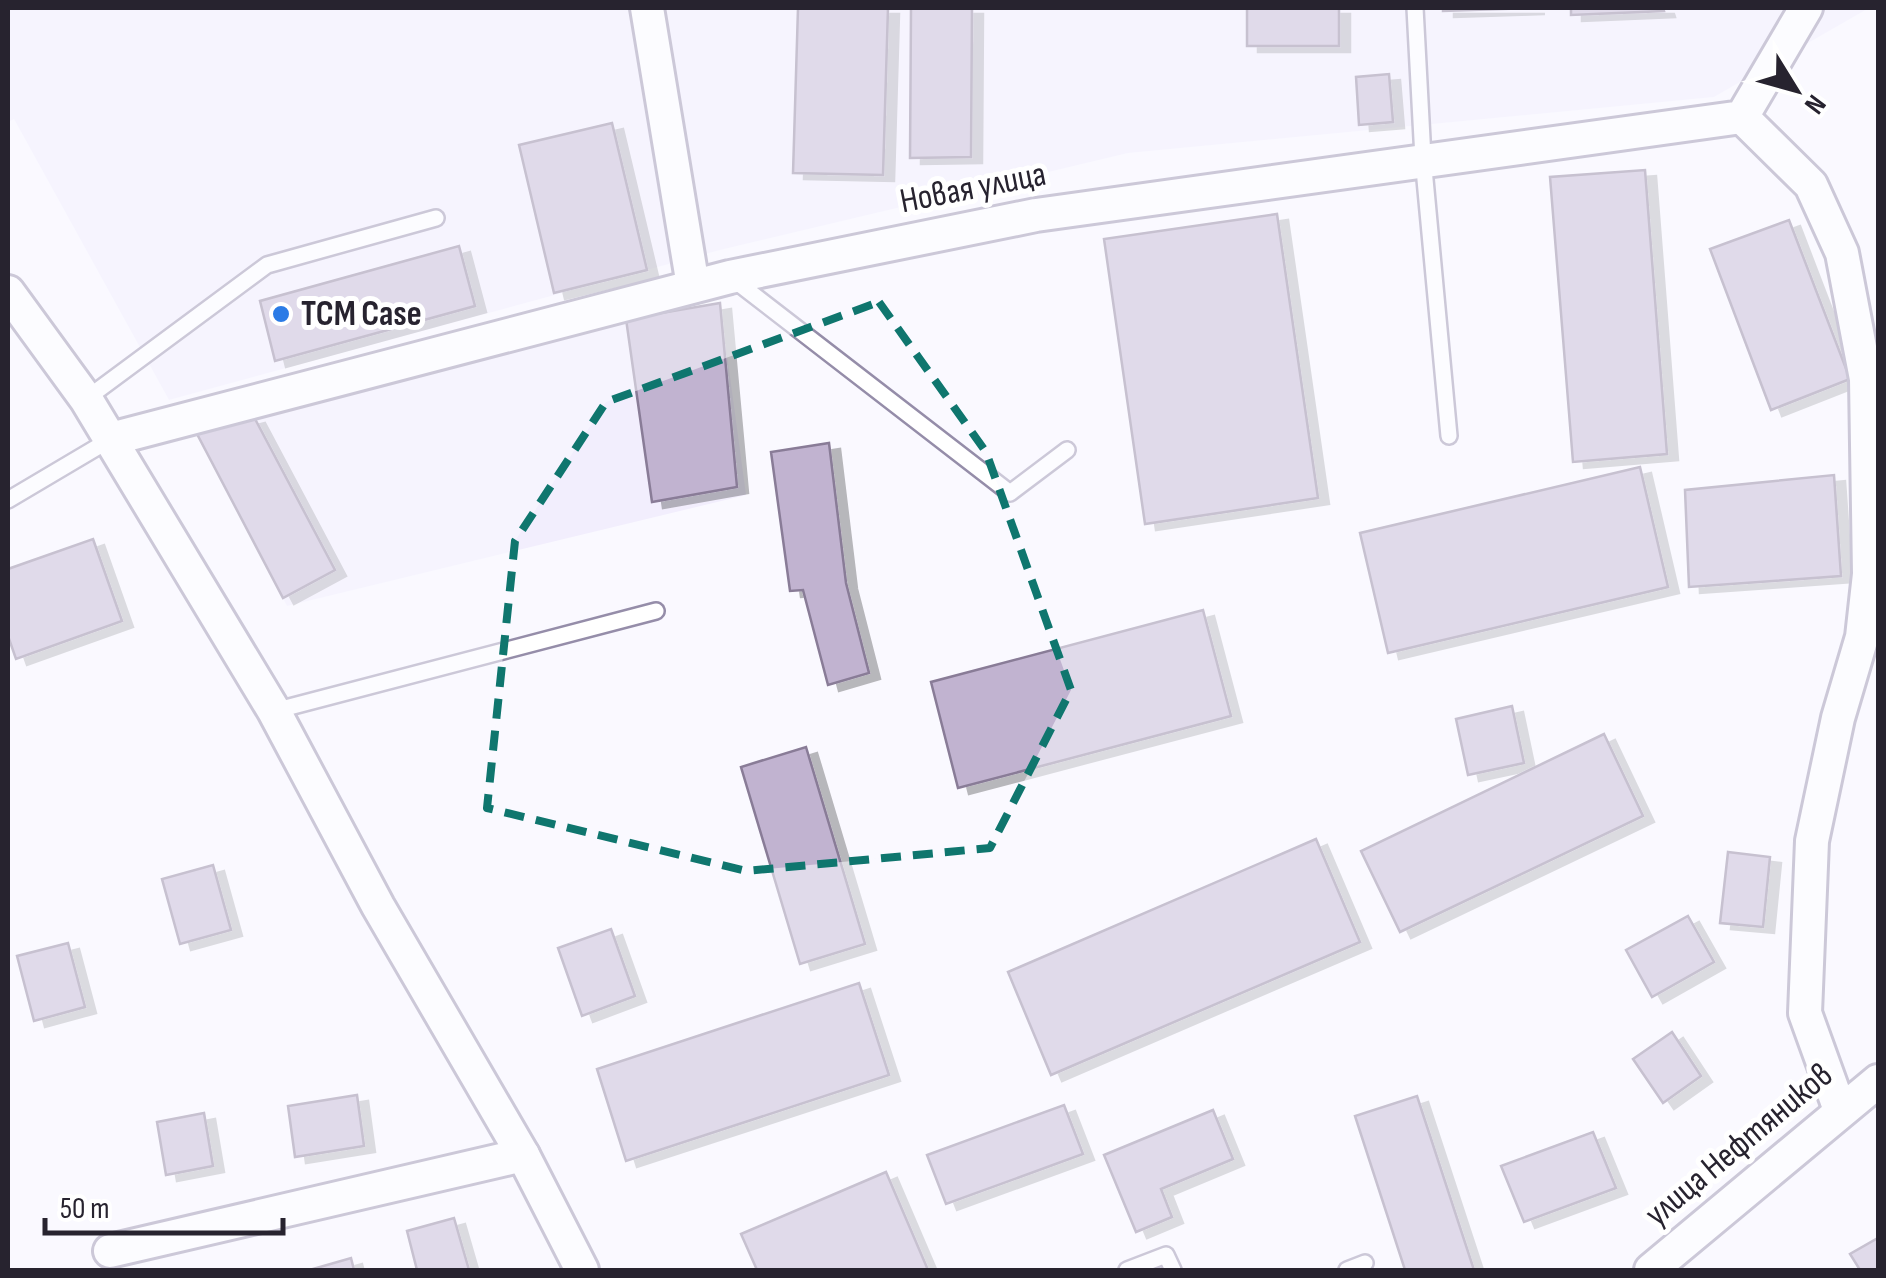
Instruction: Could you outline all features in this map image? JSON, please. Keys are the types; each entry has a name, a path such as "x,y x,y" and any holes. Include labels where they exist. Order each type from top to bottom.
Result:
{"street":[{"path":"647,8 693,286"},
{"path":"1806,8 1742,117 1811,186 1842,254 1866,378 1869,574 1862,637 1838,718 1812,841 1805,1013 1822,1071 1840,1110"},
{"name":"Новая улица","path":"111,439 730,277 1036,215 1423,158 1742,117"},
{"path":"8,292 86,398 274,712 378,906 523,1155 582,1270"},
{"name":"улица Нефтяников","path":"1651,1270 1878,1081"},
{"path":"110,1250 523,1155"}],"lane":[{"path":"1415,8 1423,158 1449,436"},
{"path":"86,398 267,265 436,218"},
{"path":"730,277 1010,493 1068,450"},
{"path":"8,500 111,439"},
{"path":"274,712 656,611"},
{"path":"1127,1270 1166,1255 1173,1270"},
{"path":"1347,1270 1364,1263"}],"highlighted area":[{"path":"879,302 986,452 1071,690 990,848 746,871 487,808 515,541 606,402"}],"shaded area":[{"path":"8,8 1869,8 1714,97 1128,153 720,250 169,400 14,119 8,122"},
{"path":"720,303 746,495 287,606 196,432 626,319"}],"building":[{"path":"798,8 888,8 883,175 793,173"},
{"path":"911,8 972,8 971,157 910,158"},
{"path":"1247,8 1339,8 1339,46 1247,46"},
{"path":"1443,8 1534,8 1443,11"},
{"path":"1571,8 1663,8 1664,11 1571,15"},
{"path":"1389,74 1393,122 1359,125 1356,77"},
{"path":"612,123 647,270 554,293 519,145"},
{"path":"1645,170 1667,454 1573,462 1550,177"},
{"path":"1277,214 1318,498 1145,524 1104,239"},
{"path":"1789,220 1850,379 1771,410 1710,249"},
{"path":"459,246 475,306 275,361 260,301"},
{"path":"720,303 737,487 652,502 626,319"},
{"path":"254,417 335,570 283,598 196,432"},
{"path":"829,443 846,583 869,673 828,685 803,590 790,591 771,452"},
{"path":"1640,467 1668,587 1388,653 1360,533"},
{"path":"1834,475 1841,576 1689,587 1685,490"},
{"path":"93,539 122,621 16,659 8,636 8,569"},
{"path":"1203,610 1231,716 958,788 931,682"},
{"path":"1512,706 1524,763 1468,775 1456,719"},
{"path":"1604,734 1643,816 1400,932 1361,851"},
{"path":"806,747 865,944 800,964 741,767"},
{"path":"1316,839 1360,942 1051,1075 1008,972"},
{"path":"1728,852 1770,857 1763,927 1720,923"},
{"path":"213,865 231,930 180,944 162,879"},
{"path":"1688,916 1714,962 1652,997 1626,950"},
{"path":"611,929 635,996 582,1016 558,948"},
{"path":"68,943 85,1007 34,1021 17,956"},
{"path":"859,983 889,1075 626,1161 597,1069"},
{"path":"1672,1032 1701,1076 1663,1103 1633,1059"},
{"path":"357,1095 364,1146 295,1157 288,1106"},
{"path":"1417,1096 1474,1270 1405,1270 1355,1116"},
{"path":"1064,1105 1083,1154 946,1204 927,1155"},
{"path":"1213,1110 1233,1159 1161,1189 1172,1217 1136,1232 1104,1155"},
{"path":"204,1113 213,1166 166,1175 157,1122"},
{"path":"1593,1132 1616,1188 1524,1222 1501,1166"},
{"path":"886,1172 928,1270 757,1270 741,1234"},
{"path":"454,1218 469,1270 417,1270 407,1231"},
{"path":"1878,1238 1878,1270 1860,1270 1850,1254"},
{"path":"351,1258 354,1270 313,1270 313,1269"}],"place":[{"name":"ТСМ Case","path":"281,314"}]}
